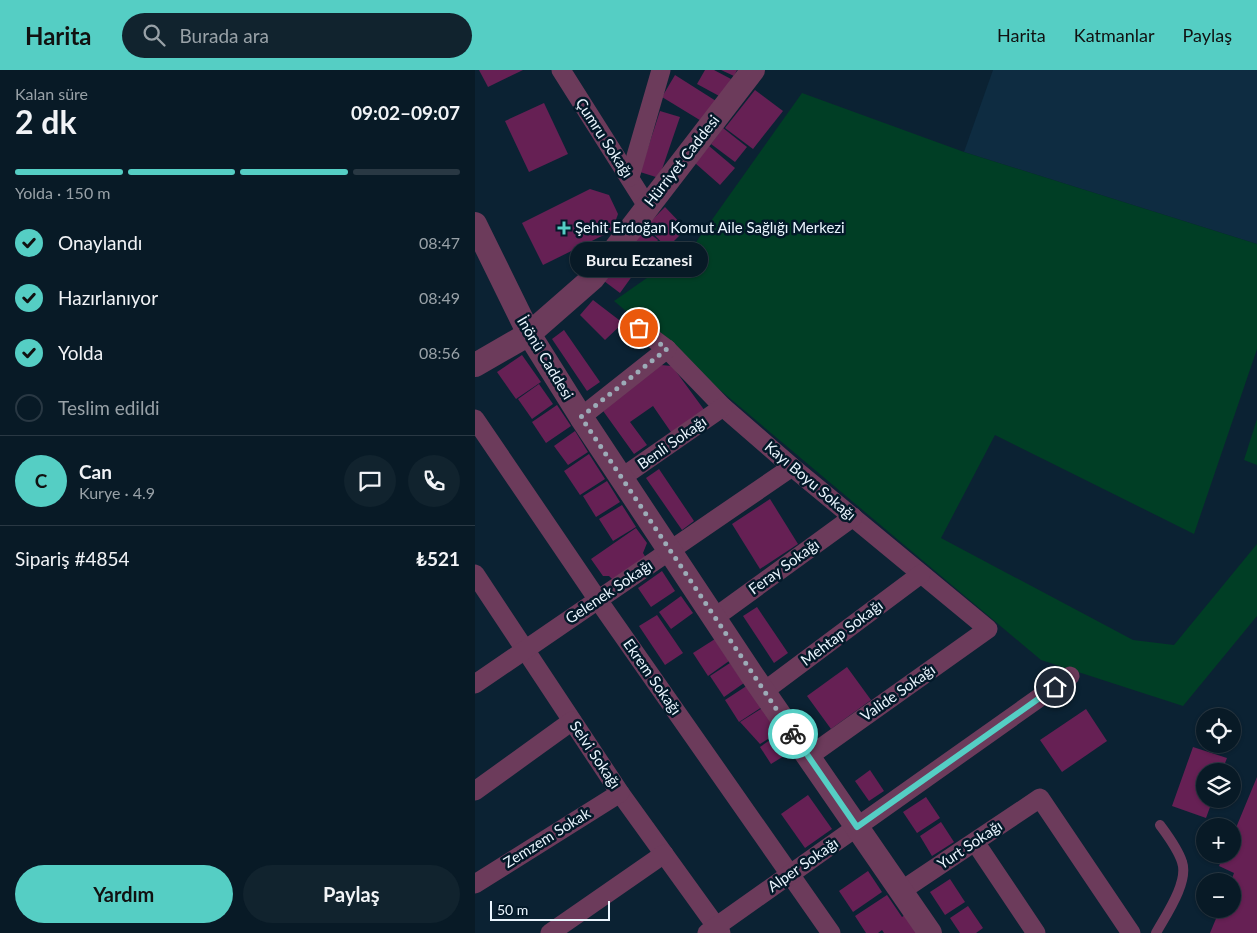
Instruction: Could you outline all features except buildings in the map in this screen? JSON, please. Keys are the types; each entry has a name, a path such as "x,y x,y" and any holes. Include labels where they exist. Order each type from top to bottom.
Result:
{"street":[{"name":"Çumru Sokağı","path":"561,70 647,206"},
{"path":"630,177 661,70"},
{"name":"Hürriyet Caddesi","path":"475,365 529,334 593,278 753,70"},
{"name":"İnönü Caddesi","path":"475,224 529,334 581,417 763,692 929,933"},
{"name":"Kayı Boyu Sokağı","path":"639,328 667,349 723,407 792,467 988,629"},
{"path":"581,417 667,349"},
{"name":"Benli Sokağı","path":"621,478 723,407"},
{"name":"Ekrem Sokağı","path":"475,419 598,600 831,933"},
{"name":"Gelenek Sokağı","path":"475,684 792,467"},
{"name":"Feray Sokağı","path":"714,618 853,517"},
{"name":"Mehtap Sokağı","path":"763,692 921,574"},
{"name":"Selvi Sokağı","path":"477,579 715,931"},
{"name":"Valide Sokağı","path":"808,757 988,629"},
{"name":"Alper Sokağı","path":"715,931 790,874 1070,676"},
{"path":"475,791 572,721"},
{"name":"Zemzem Sokak","path":"475,884 620,793"},
{"name":"Yurt Sokağı","path":"901,891 1040,798 1131,933"},
{"path":"975,842 1036,933"},
{"path":"550,933 664,854"}],"lane":[{"path":"1156,933 1179,888 1184,868 1179,854 1160,825"}],"shaded area":[{"path":"993,70 1257,70 1257,244 964,152"}],"green space":[{"path":"802,93 964,152 1257,244 1257,349 1194,534 995,435 941,538 1133,640 1174,645 1257,544 1257,616 1183,706 1041,660 614,301 694,245"},
{"path":"1257,419 1257,465 1244,460"}],"way so far":[{"path":"639,328 667,349 581,417 793,734"}],"place":[{"name":"Şehit Erdoğan Komut Aile Sağlığı Merkezi","path":"564,228"},
{"name":"Burcu Eczanesi","path":"639,328"}],"route":[{"path":"793,734 857,827 1055,687"}]}
